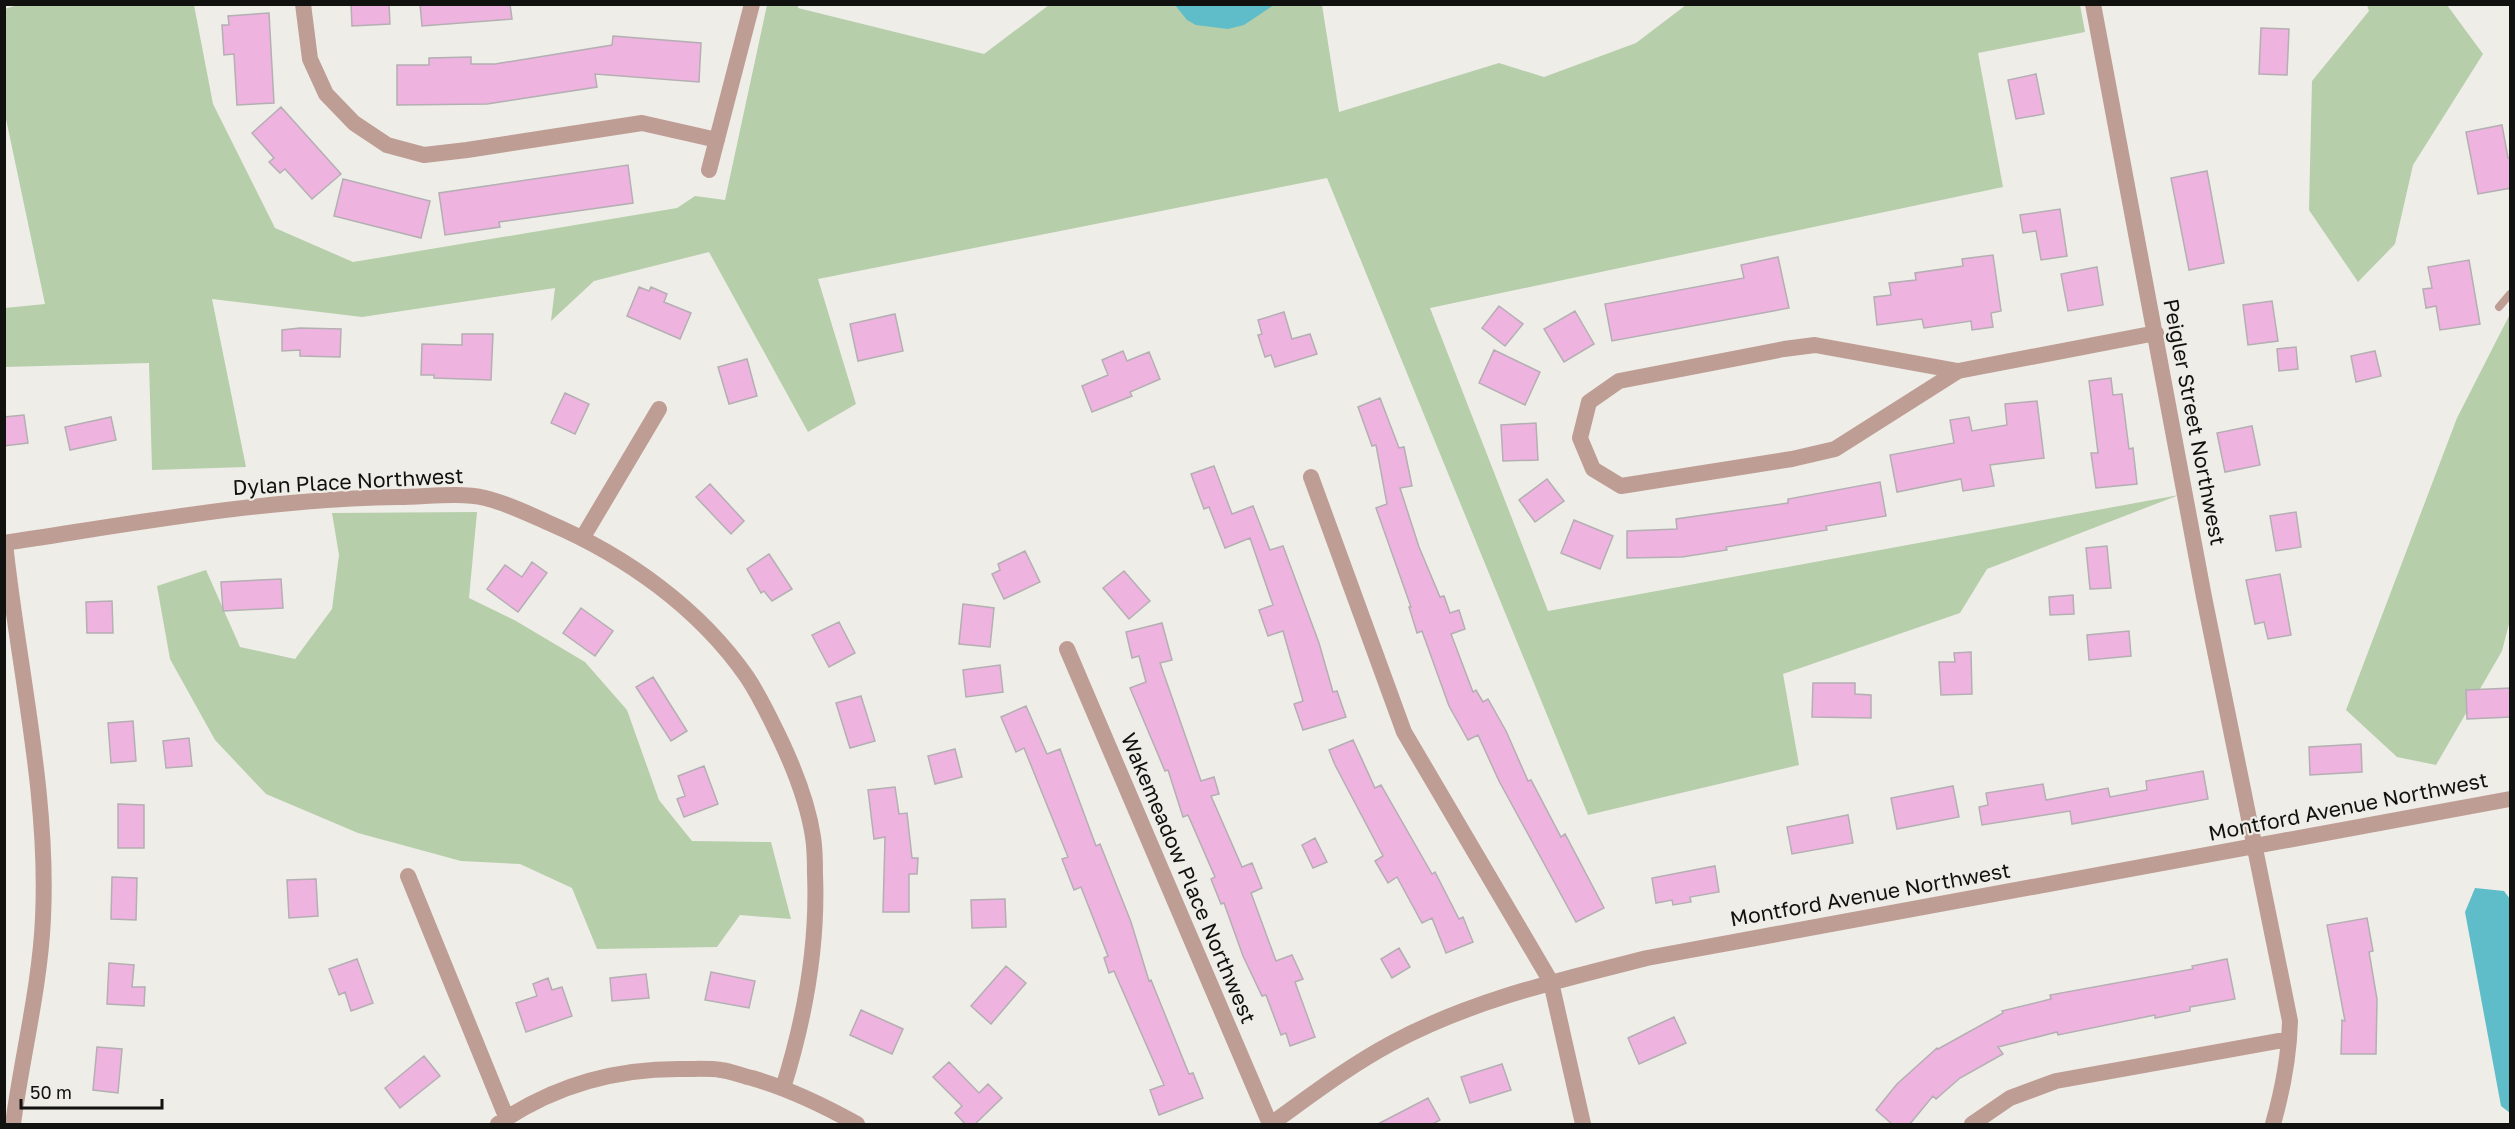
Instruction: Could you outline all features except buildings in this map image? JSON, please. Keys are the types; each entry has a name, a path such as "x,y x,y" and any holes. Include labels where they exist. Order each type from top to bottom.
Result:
{"street":[{"path":"303,4 310,59 326,94 354,123 387,145 424,155 642,123 717,140"},
{"path":"709,170 752,4"},
{"name":"Peigler Street Northwest","path":"2093,4 2254,847 2290,1021 2284,1086 2273,1125"},
{"path":"1958,371 1835,449 1792,459 1621,486 1593,469 1580,438 1589,402 1619,381 1784,349 1815,345 1958,371 2156,333"},
{"path":"583,537 659,409"},
{"path":"1311,477 1404,732 1551,982 1583,1125"},
{"name":"Dylan Place Northwest","path":"5,543 241,506 281,502 423,497 484,498 583,537 641,573 699,620 724,646 764,704 792,765 805,803 814,838 817,916 807,991 796,1046 783,1088"},
{"path":"5,543 38,793 43,859 42,930 32,1016 13,1125"},
{"name":"Wakemeadow Place Northwest","path":"1067,649 1270,1125"},
{"name":"Montford Avenue Northwest","path":"1270,1125 1342,1074 1392,1043 1476,1005 1551,982 1647,958 2511,799"},
{"path":"408,876 502,1122 522,1108 559,1090 625,1071 653,1069 721,1070 783,1088 823,1104 857,1125"},
{"path":"1972,1125 2010,1098 2056,1081 2289,1039"}],"lane":[{"path":"2499,307 2511,294"}],"green space":[{"path":"22,4 194,5 213,104 275,228 353,262 677,208 695,196 725,200 767,5 798,5 798,8 984,54 1049,5 1322,5 1339,112 1499,63 1544,77 1636,43 1686,5 2080,5 2085,32 1978,53 2003,187 1430,308 1548,611 2179,495 1987,569 1960,613 1783,674 1799,765 1588,815 1327,178 818,279 856,404 808,432 709,252 594,281 551,321 555,288 362,317 212,299 246,467 152,470 149,363 5,367 5,308 45,304 5,114 4,9"},
{"path":"2367,5 2447,5 2483,54 2413,165 2395,244 2358,282 2309,210 2312,81 2369,11"},
{"path":"2510,314 2510,620 2502,651 2436,765 2397,757 2346,710 2457,418"},
{"path":"477,512 469,598 516,621 585,662 627,710 659,800 692,841 771,842 791,919 740,915 717,947 597,949 572,888 520,864 461,861 358,833 266,794 215,740 170,659 157,586 206,570 240,647 295,659 332,609 339,555 332,513"}],"water":[{"path":"1175,5 1274,5 1244,25 1228,29 1196,25 1187,20"},
{"path":"2475,888 2504,891 2510,899 2510,1113 2501,1106 2465,912"}]}
